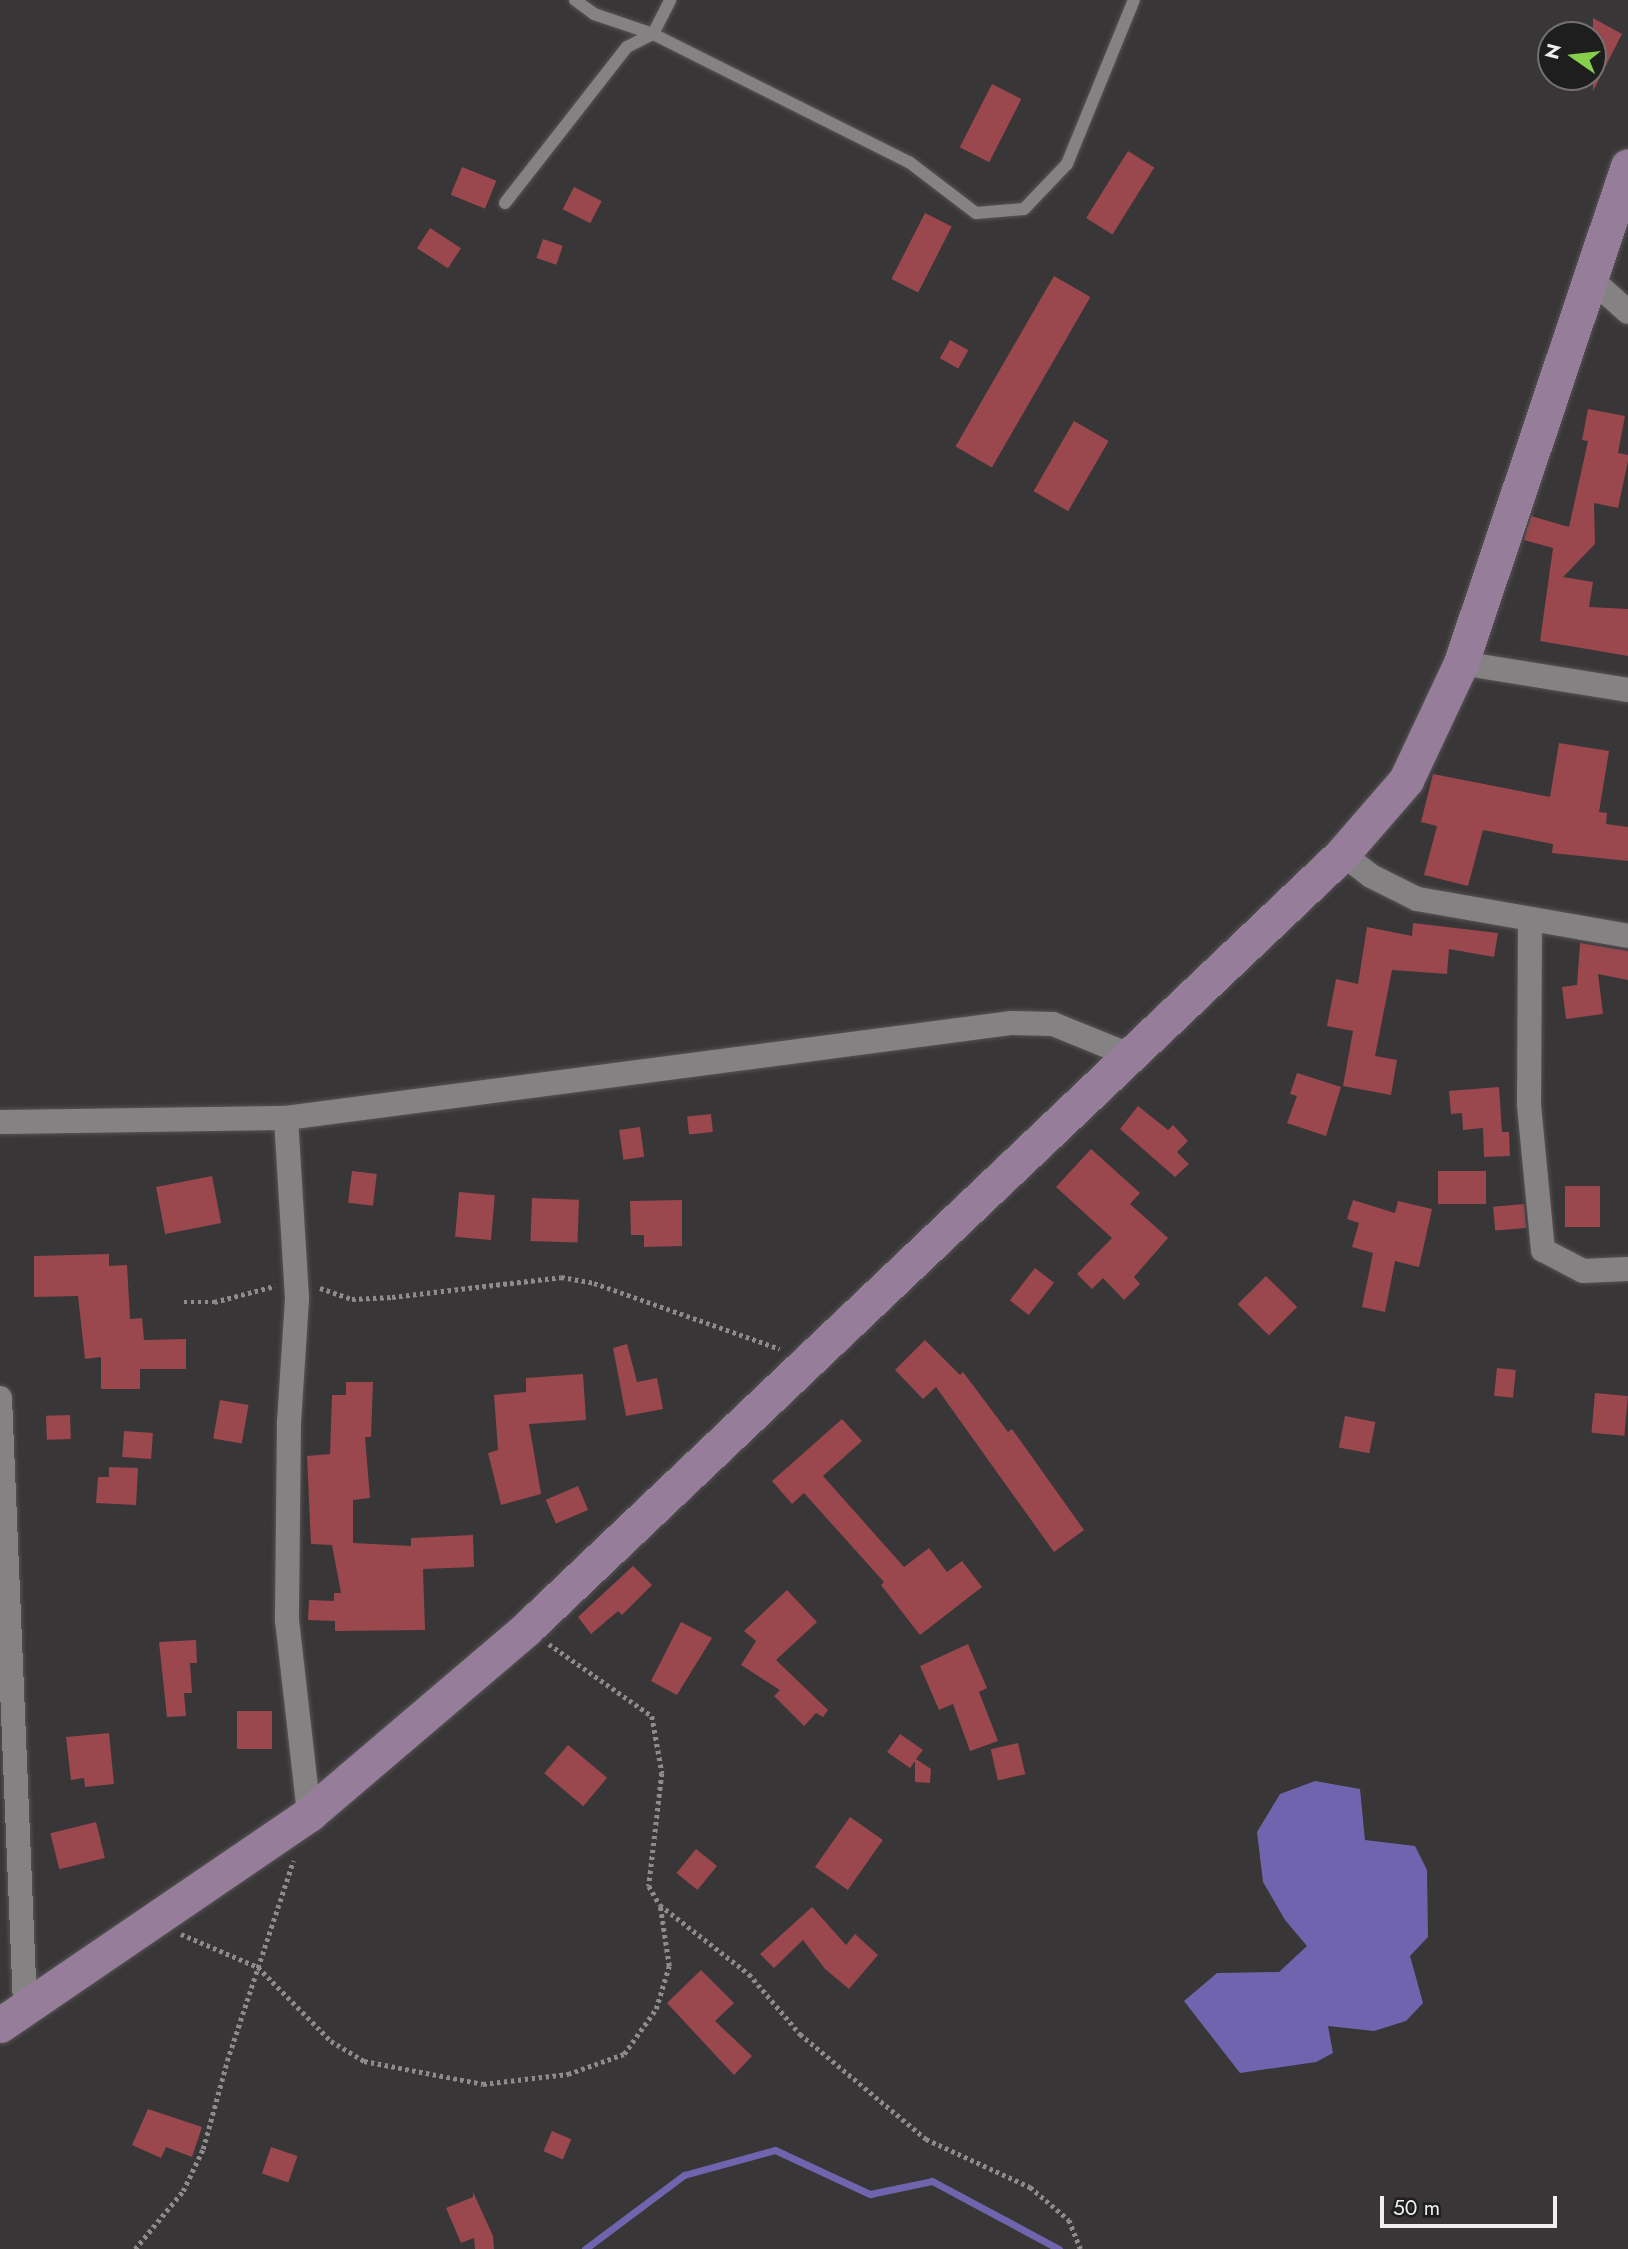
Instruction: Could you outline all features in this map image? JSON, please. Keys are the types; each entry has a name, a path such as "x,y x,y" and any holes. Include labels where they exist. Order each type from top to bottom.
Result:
{"main road":[{"path":"13,2015 309,1814 526,1629 1342,854 1406,780 1461,663 1628,166"}],"street":[{"path":"1591,280 1628,312"},
{"path":"1461,663 1628,690"},
{"path":"1342,854 1371,876 1418,899 1628,936"},
{"path":"1530,920 1529,1105 1543,1250 1583,1271 1628,1269"},
{"path":"0,1122 286,1118 1012,1023 1054,1024 1129,1055"},
{"path":"286,1118 296,1281 289,1422 287,1620 309,1814"},
{"path":"0,1398 13,2015"}],"lane":[{"path":"575,0 594,14 653,34 909,162 976,213 1024,209 1067,164 1133,0"},
{"path":"505,203 627,47 653,34 670,0"}],"path":[{"path":"184,1302 214,1303 296,1281 352,1299 561,1277 594,1283 810,1360"},
{"path":"150,1921 258,1967 331,2041 364,2061 482,2084 568,2074 624,2054 656,2009 668,1966 660,1905 649,1885 662,1773 652,1716 526,1629"},
{"path":"135,2249 183,2191 203,2149 258,1967 309,1814"},
{"path":"660,1905 749,1975 800,2034 926,2139 1030,2188 1069,2220 1081,2249"}],"shaded area":[{"path":"1315,1781 1360,1789 1365,1840 1415,1846 1427,1870 1428,1937 1410,1956 1423,2003 1406,2021 1374,2031 1328,2026 1333,2053 1316,2062 1240,2073 1184,2001 1217,1973 1279,1972 1307,1946 1285,1920 1263,1882 1257,1832 1280,1794"}],"building":[{"path":"1607,26 1622,34 1607,63"},
{"path":"992,84 1021,99 989,162 960,147"},
{"path":"1128,151 1154,167 1112,234 1086,218"},
{"path":"462,167 496,181 485,209 451,195"},
{"path":"574,187 602,201 590,223 563,209"},
{"path":"925,213 952,227 918,293 891,279"},
{"path":"430,228 461,248 448,268 417,248"},
{"path":"543,239 563,246 556,265 536,258"},
{"path":"1054,276 1090,297 992,468 956,447"},
{"path":"950,340 968,350 958,369 940,358"},
{"path":"1588,409 1625,416 1618,453 1628,455 1628,461 1618,508 1594,503 1595,544 1563,577 1593,582 1589,607 1628,609 1628,656 1540,641 1553,548 1524,540 1531,516 1569,527 1588,441 1582,440"},
{"path":"1074,421 1109,441 1068,511 1034,491"},
{"path":"1559,743 1609,751 1599,812 1607,813 1606,824 1628,827 1628,861 1552,853 1553,844 1483,830 1468,886 1424,875 1437,826 1421,822 1433,774 1550,797"},
{"path":"1413,923 1498,933 1494,957 1449,949 1447,974 1392,970 1375,1056 1397,1060 1391,1095 1343,1086 1353,1031 1327,1026 1336,979 1358,984 1367,927 1412,936"},
{"path":"1580,943 1628,951 1628,980 1598,974 1603,1014 1566,1019 1562,987 1577,985"},
{"path":"1297,1073 1341,1087 1326,1136 1287,1123 1297,1096 1290,1094"},
{"path":"1499,1087 1502,1132 1509,1132 1510,1156 1484,1157 1483,1128 1463,1130 1462,1113 1451,1114 1449,1091"},
{"path":"1138,1106 1168,1130 1173,1125 1188,1141 1177,1152 1189,1164 1175,1177 1120,1129"},
{"path":"711,1114 713,1132 689,1134 687,1117"},
{"path":"640,1127 644,1157 623,1160 619,1130"},
{"path":"1091,1149 1140,1193 1130,1204 1168,1238 1134,1277 1140,1284 1124,1300 1103,1278 1092,1289 1077,1274 1112,1238 1056,1187"},
{"path":"352,1171 377,1174 373,1206 348,1203"},
{"path":"1438,1171 1486,1171 1486,1204 1438,1204"},
{"path":"212,1176 221,1223 165,1234 156,1187"},
{"path":"1565,1186 1600,1186 1600,1227 1565,1227"},
{"path":"459,1192 495,1195 491,1240 455,1237"},
{"path":"532,1198 579,1200 577,1243 530,1241"},
{"path":"682,1200 682,1246 644,1247 644,1235 631,1235 630,1201"},
{"path":"1353,1200 1395,1213 1398,1201 1432,1209 1419,1267 1395,1261 1385,1312 1362,1307 1373,1253 1352,1247 1359,1223 1347,1219"},
{"path":"1524,1204 1526,1228 1495,1231 1493,1207"},
{"path":"109,1254 109,1266 127,1265 130,1319 142,1318 144,1340 186,1339 186,1369 140,1369 140,1389 101,1389 101,1357 85,1359 78,1296 34,1297 34,1256"},
{"path":"1035,1268 1054,1283 1029,1315 1010,1300"},
{"path":"1266,1276 1297,1307 1269,1335 1238,1304"},
{"path":"925,1340 960,1375 963,1372 1008,1432 1012,1429 1084,1530 1054,1552 936,1387 923,1399 895,1370"},
{"path":"627,1344 637,1382 657,1378 663,1409 626,1416 613,1348"},
{"path":"1497,1368 1516,1370 1513,1398 1494,1396"},
{"path":"583,1374 586,1420 529,1424 541,1494 501,1505 488,1453 498,1450 494,1395 526,1392 526,1378"},
{"path":"346,1382 373,1382 371,1437 365,1437 370,1498 353,1500 353,1543 411,1546 411,1538 473,1535 474,1567 423,1569 425,1630 335,1631 335,1621 308,1620 309,1600 334,1601 334,1593 341,1593 332,1545 311,1544 307,1456 330,1454 332,1395 346,1395"},
{"path":"1595,1393 1628,1396 1624,1436 1592,1433"},
{"path":"220,1400 249,1405 242,1443 213,1438"},
{"path":"70,1415 71,1439 47,1440 46,1416"},
{"path":"1345,1416 1375,1422 1369,1453 1339,1447"},
{"path":"842,1419 862,1441 823,1476 904,1567 929,1548 947,1572 962,1561 982,1587 920,1635 881,1585 884,1582 804,1493 792,1504 772,1481"},
{"path":"124,1431 153,1433 151,1459 122,1457"},
{"path":"109,1467 138,1468 136,1505 96,1503 98,1477 109,1477"},
{"path":"578,1486 588,1510 556,1524 546,1500"},
{"path":"633,1566 652,1585 622,1615 618,1611 591,1634 578,1617"},
{"path":"787,1590 817,1622 776,1660 828,1710 823,1717 816,1713 804,1726 774,1696 780,1690 741,1665 756,1641 744,1631"},
{"path":"681,1622 712,1638 677,1695 651,1681"},
{"path":"196,1640 197,1663 190,1663 192,1693 184,1693 186,1716 167,1717 159,1642"},
{"path":"968,1644 987,1688 979,1692 998,1741 970,1751 953,1704 939,1710 920,1666"},
{"path":"237,1711 272,1711 272,1749 237,1749"},
{"path":"109,1733 114,1784 85,1787 84,1778 71,1780 66,1737"},
{"path":"900,1734 923,1750 916,1759 931,1769 930,1783 915,1782 915,1761 910,1768 887,1752"},
{"path":"1018,1743 1025,1774 998,1780 991,1749"},
{"path":"568,1745 607,1778 583,1806 544,1773"},
{"path":"850,1817 883,1840 848,1890 815,1867"},
{"path":"96,1822 105,1858 59,1869 50,1833"},
{"path":"696,1849 717,1866 697,1890 676,1873"},
{"path":"812,1907 846,1945 855,1934 878,1955 849,1989 825,1969 803,1940 774,1968 760,1954"},
{"path":"701,1970 734,2003 715,2021 752,2056 734,2075 667,2003"},
{"path":"148,2109 202,2127 192,2157 166,2147 161,2158 132,2145"},
{"path":"552,2131 571,2139 563,2159 543,2151"},
{"path":"271,2147 297,2156 288,2183 262,2173"},
{"path":"473,2192 493,2236 494,2249 475,2249 474,2238 461,2243 446,2208 473,2197"}],"waterway":[{"path":"585,2249 684,2175 775,2150 870,2194 932,2181 1059,2249"}]}
